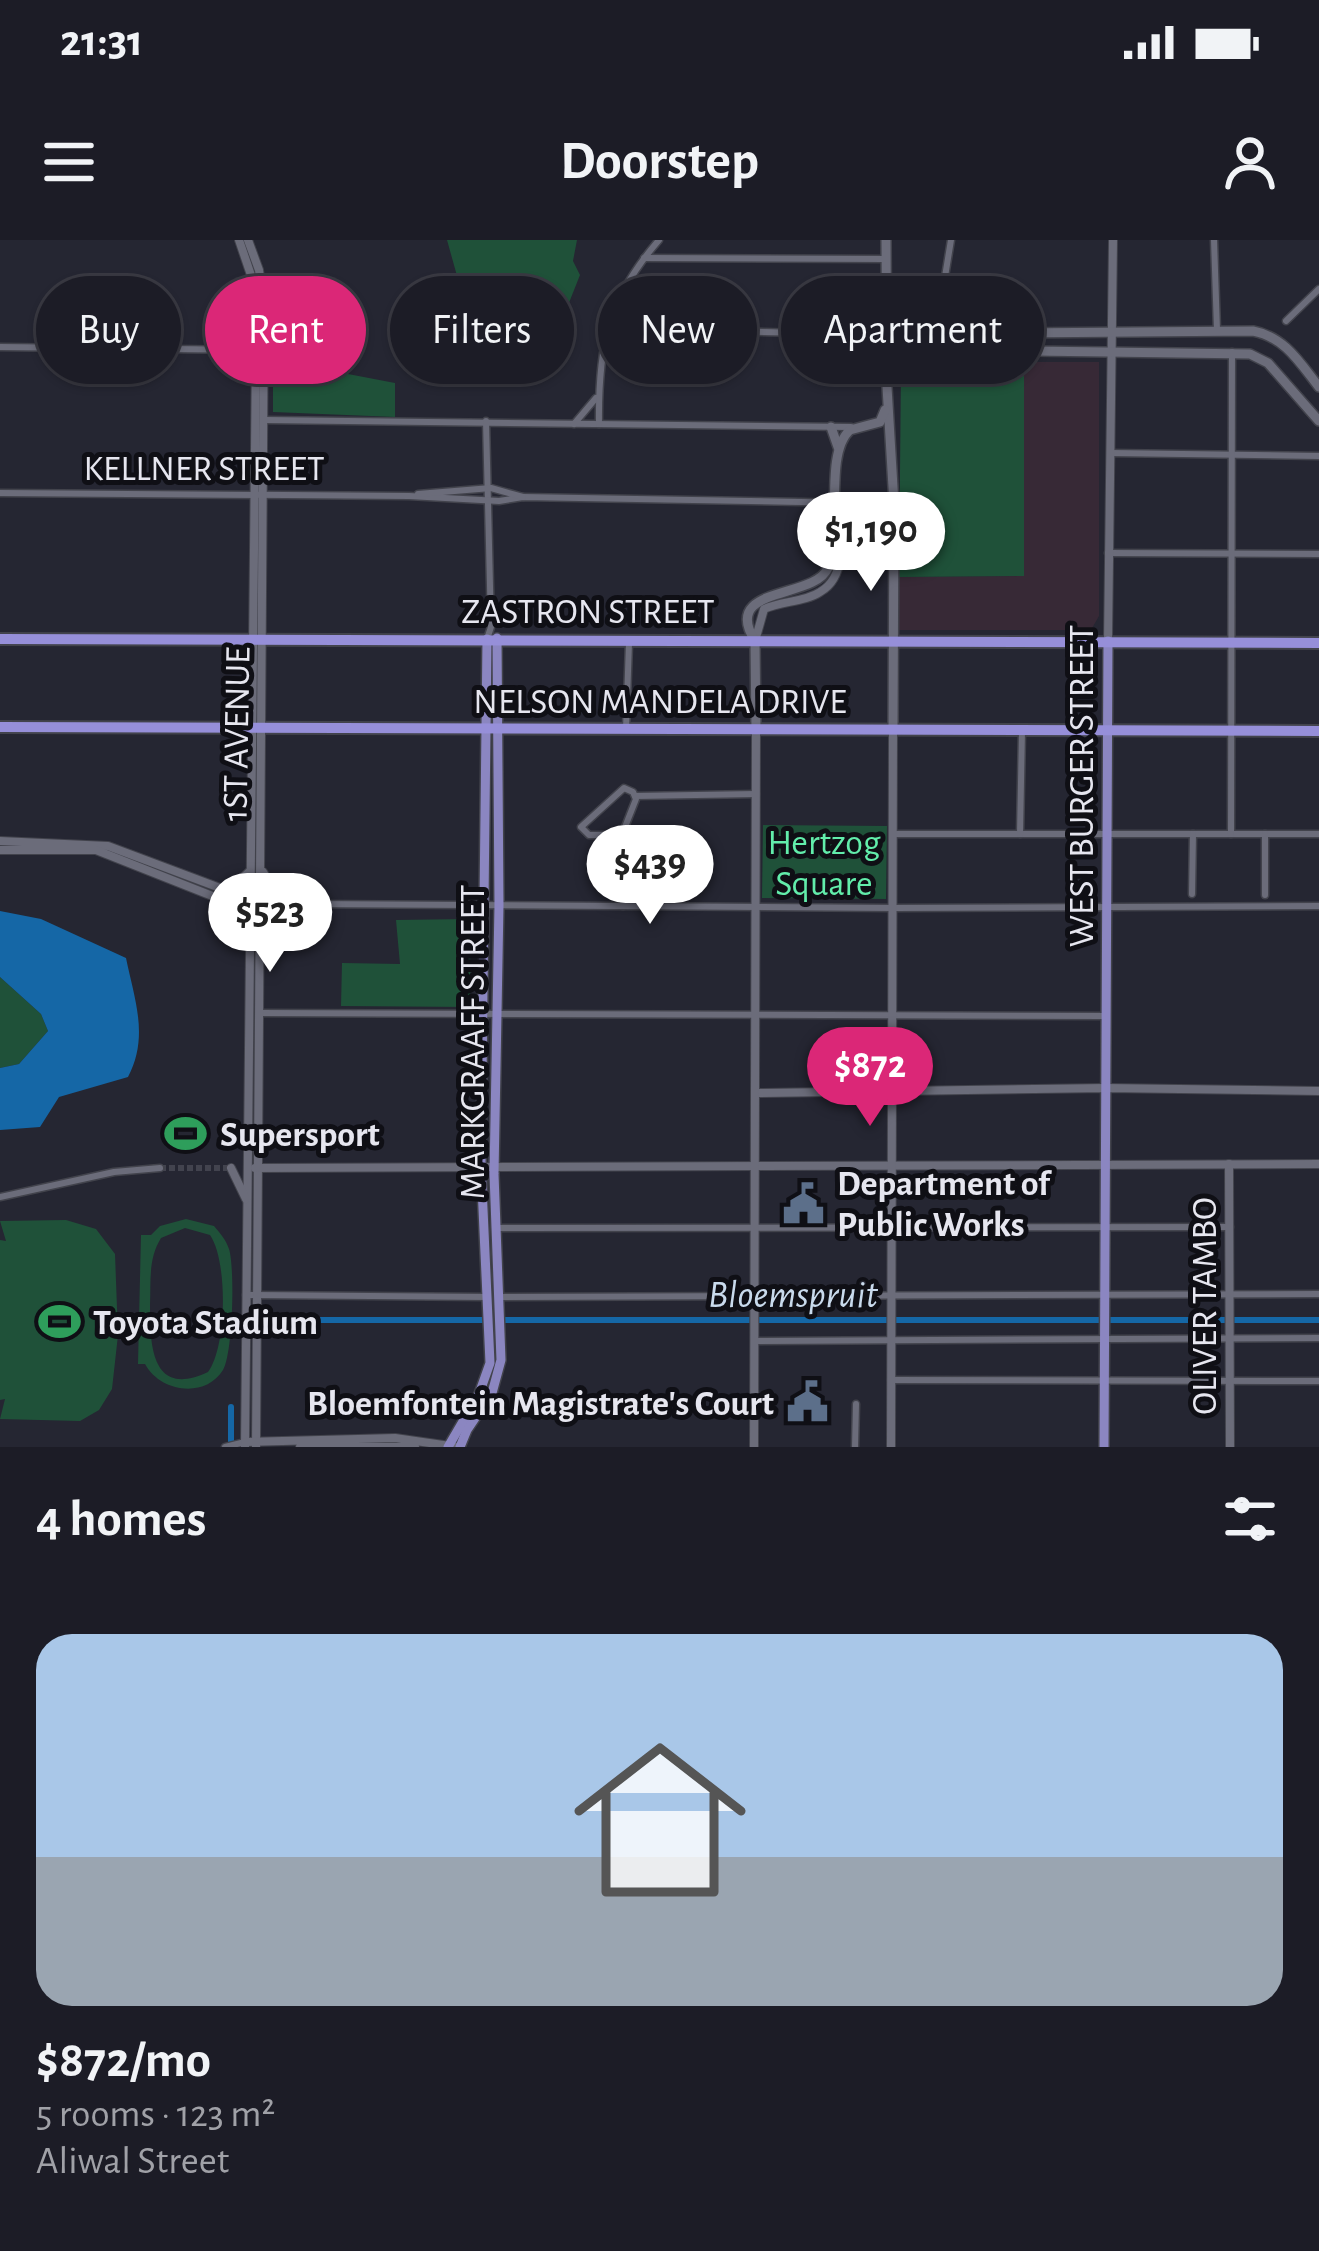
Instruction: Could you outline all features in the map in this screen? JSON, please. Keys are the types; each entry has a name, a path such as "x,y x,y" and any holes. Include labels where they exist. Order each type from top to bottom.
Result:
{"highway":[{"name":"ZASTRON STREET","path":"0,639 492,635 1319,644"},
{"name":"NELSON MANDELA DRIVE","path":"0,727 1319,731"}],"main road":[{"path":"886,240 886,276"},
{"path":"1044,330 1217,330 1270,335 1285,345 1319,387"},
{"path":"1261,358 1270,335"},
{"path":"1044,352 1232,352 1261,358 1319,421"},
{"path":"838,447 843,436 857,427 874,426 884,418 887,387"},
{"path":"887,387 894,504 893,730"},
{"path":"757,731 755,641 748,629 749,614 755,604 814,583 828,569 837,502 838,447 831,427"},
{"name":"MARKGRAAFF STREET","path":"453,1446 485,1381 496,1339 481,1165 499,905 492,635"},
{"name":"WEST BURGER STREET","path":"1104,1447 1108,641"},
{"name":"MARKGRAAFF STREET","path":"492,729 485,904 498,1228 495,1297"},
{"path":"486,1234 498,1228"}],"street":[{"name":"1ST AVENUE","path":"244,240 255,276"},
{"path":"631,276 659,240"},
{"path":"945,276 951,240"},
{"name":"WEST BURGER STREET","path":"1108,641 1109,240"},
{"path":"1214,240 1217,330"},
{"path":"644,258 886,259"},
{"path":"1286,321 1319,289"},
{"path":"0,346 205,349"},
{"path":"1231,835 1232,352"},
{"name":"1ST AVENUE","path":"252,1296 247,1200 252,1168 247,1146 249,937 260,865 260,384"},
{"path":"598,424 599,384"},
{"path":"574,424 598,395"},
{"path":"259,420 891,429"},
{"name":"MARKGRAAFF STREET","path":"487,422 492,635"},
{"path":"1108,453 1319,456"},
{"name":"KELLNER STREET","path":"409,496 491,488 523,497"},
{"name":"KELLNER STREET","path":"0,493 894,504"},
{"path":"755,641 764,610 818,594 832,580 839,564 837,502"},
{"path":"840,529 843,512 858,503"},
{"path":"1108,553 1319,554"},
{"path":"626,729 628,640"},
{"name":"1ST AVENUE","path":"250,1444 260,939 250,871 258,729"},
{"path":"893,730 891,1431 895,1447"},
{"path":"1020,834 1022,730"},
{"path":"754,1447 757,731"},
{"path":"623,907 625,842 635,796 629,788 620,788 581,827 589,835 614,835 625,842"},
{"path":"635,796 756,794"},
{"path":"895,834 1319,833"},
{"path":"1192,894 1193,835"},
{"path":"1265,835 1265,895"},
{"path":"0,846 96,850 225,901 623,907 1319,906"},
{"path":"0,846 108,846 255,902"},
{"path":"260,865 274,891 304,904"},
{"path":"220,888 240,882 250,871"},
{"path":"225,901 244,921 249,937"},
{"path":"260,939 273,914 304,904"},
{"path":"260,1013 1106,1016"},
{"path":"756,1093 1106,1088 1319,1091"},
{"path":"229,1168 247,1146"},
{"name":"OLIVER TAMBO","path":"1229,1164 1230,1447"},
{"path":"229,1168 1319,1164"},
{"path":"0,1197 114,1172 160,1168"},
{"path":"229,1168 247,1200"},
{"path":"498,1228 1230,1227"},
{"path":"252,1296 893,1300 1230,1299 1319,1294"},
{"path":"755,1341 892,1335 1319,1338"},
{"path":"891,1380 1319,1382"},
{"path":"855,1447 856,1404"},
{"path":"228,1446 395,1438 453,1446"},
{"path":"300,1447 415,1447"}],"shaded area":[{"path":"1044,362 1099,362 1099,616 1091,630 899,630 899,577 1024,576 1024,384 1044,384"}],"green space":[{"path":"447,240 577,240 573,261 580,275 574,290 574,276 457,276"},
{"path":"366,377 395,384 395,417 273,412 273,384 366,384"},
{"path":"901,384 1024,384 1024,576 899,577"},
{"name":"Hertzog Square","path":"763,825 887,826 886,899 762,898"},
{"path":"471,919 470,1007 341,1006 342,963 400,964 396,920"},
{"path":"0,977 41,1014 48,1031 19,1064 0,1068"},
{"path":"186,1219 214,1226 229,1249 232,1310 226,1361 215,1379 194,1388 172,1386 145,1364 138,1364 141,1235 151,1235 160,1226","holes":["185,1228 210,1235 222,1283 219,1344 208,1372 175,1378 165,1373 153,1350 154,1254 161,1238"]},
{"name":"Toyota Stadium","path":"66,1220 96,1229 115,1254 118,1335 112,1389 99,1410 80,1421 0,1419 5,1399 0,1400 0,1240 6,1241 0,1221"}],"water":[{"path":"0,911 41,919 126,958 136,1004 138,1048 128,1077 59,1097 40,1127 0,1130 0,1068 19,1064 48,1031 41,1014 0,977"}],"waterway":[{"name":"Bloemspruit","path":"267,1320 1319,1320"},
{"name":"Bloemspruit","path":"231,1407 231,1447"}],"tunnel":[{"path":"160,1168 228,1168"}],"place":[{"name":"Supersport","path":"186,1133"},
{"name":"Department of Public Works","path":"803,1203"},
{"name":"Toyota Stadium","path":"59,1321"},
{"name":"Bloemfontein Magistrate's Court","path":"808,1402"}]}
